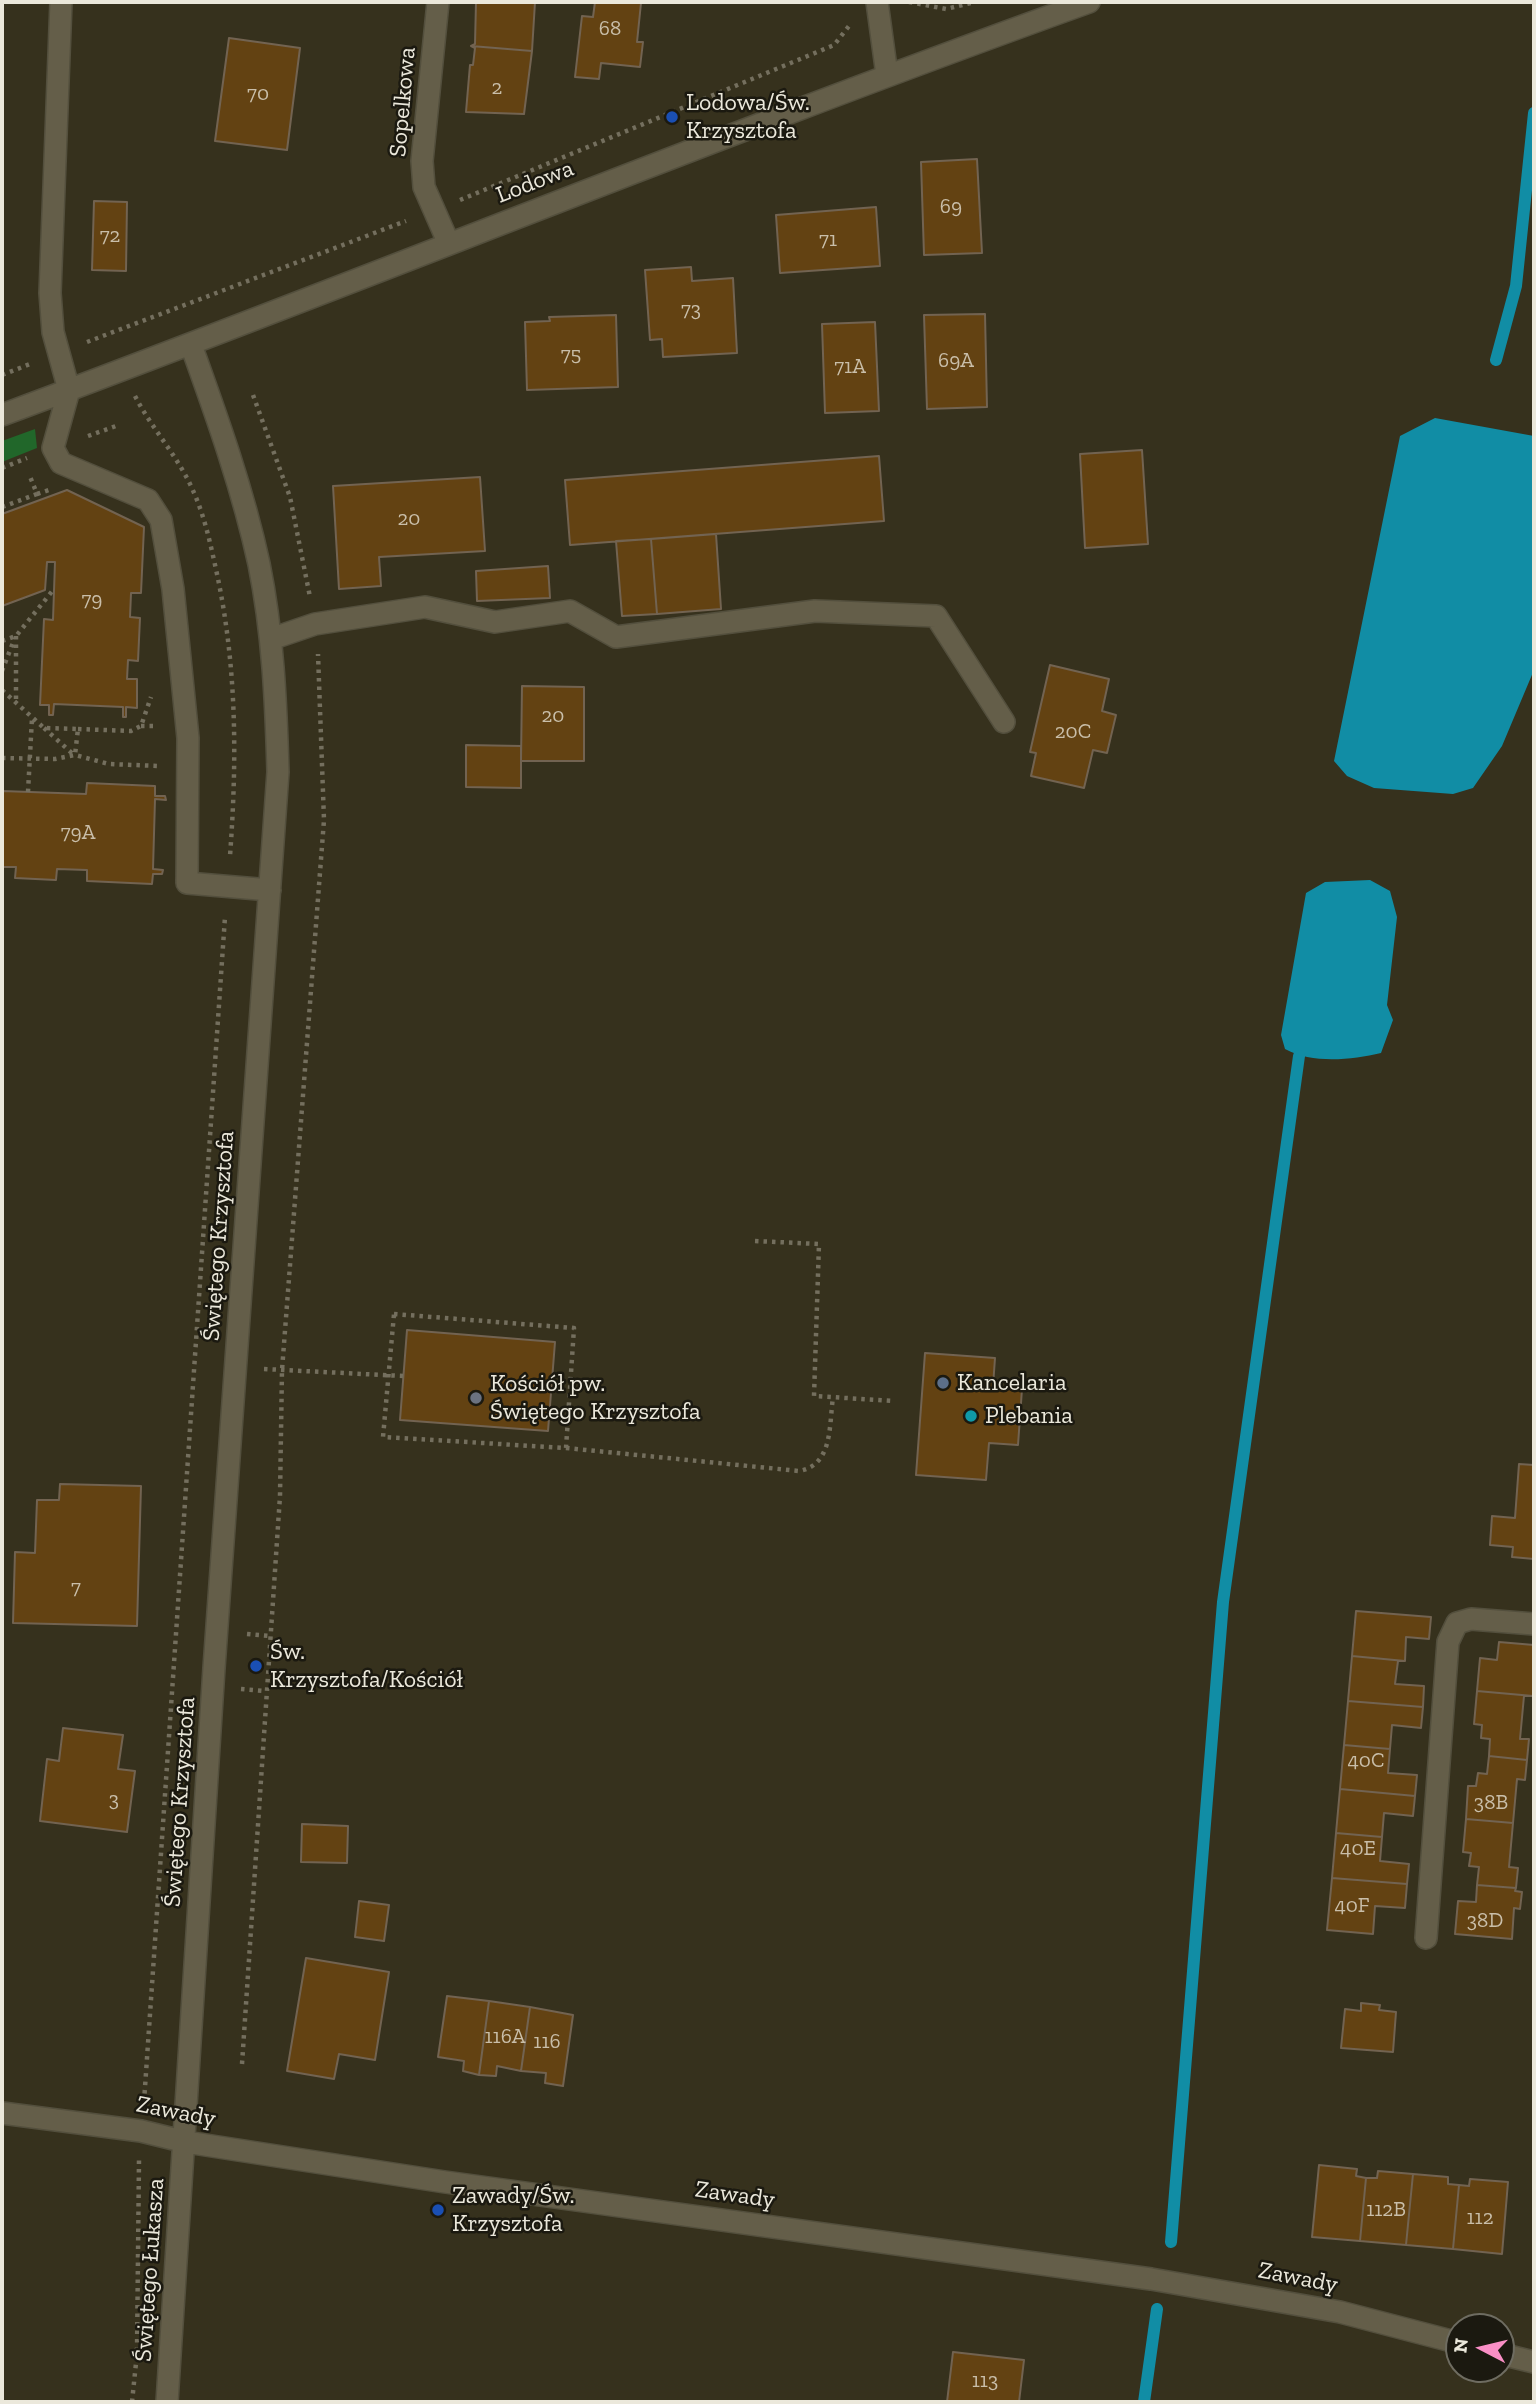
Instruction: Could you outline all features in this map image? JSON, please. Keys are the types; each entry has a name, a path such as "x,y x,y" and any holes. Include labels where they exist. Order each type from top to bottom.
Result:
{"street":[{"path":"61,2 50,293 53,332 69,390 53,448 61,463 148,500 161,520 173,589 188,738 187,883 270,890"},
{"name":"Sopelkowa","path":"438,2 422,162 424,187 449,244"},
{"path":"877,2 887,75"},
{"name":"Lodowa","path":"2,415 191,345 887,75 1088,2"},
{"name":"Świętego Krzysztofa","path":"186,2142 214,1668 278,772 271,639 259,566 243,501 191,345"},
{"path":"271,639 314,624 425,607 495,621 570,611 616,637 815,611 936,616 1004,722"},
{"path":"1426,1938 1448,1642 1457,1623 1471,1619 1534,1624"},
{"name":"Zawady","path":"2,2113 141,2131 186,2142 445,2182 1151,2278 1340,2312 1445,2339"},
{"name":"Świętego Łukasza","path":"167,2402 186,2142"},
{"path":"1515,2357 1534,2362"}],"path":[{"path":"909,2 946,9 975,2"},
{"path":"133,392 148,422 188,481 207,525 224,610 235,712 236,769 144,2099"},
{"path":"242,2064 280,1496 282,1370 324,820 322,715 314,624 290,497 253,395"},
{"path":"23,459 37,494"},
{"path":"2,506 57,486"},
{"path":"2,671 16,636 54,589"},
{"path":"2,641 16,636"},
{"path":"16,636 16,703"},
{"path":"141,726 151,700 151,686"},
{"path":"2,690 75,755"},
{"path":"28,792 32,717"},
{"path":"44,728 131,731 141,726 152,726"},
{"path":"75,755 78,729"},
{"path":"2,758 30,759 75,755 109,764 163,767 167,771"},
{"path":"754,1241 819,1244 814,1396 894,1401"},
{"path":"566,1448 574,1328 394,1314 383,1437 566,1448 799,1471 813,1469 822,1459 828,1443 833,1397"},
{"path":"256,1368 403,1376"},
{"path":"132,2402 139,2289 139,2159"}],"green space":[{"path":"35,429 37,448 2,462 2,441"}],"water":[{"path":"1435,418 1534,436 1534,670 1502,746 1473,788 1453,794 1374,788 1347,776 1334,761 1400,436"},
{"path":"1370,880 1390,891 1397,917 1387,1005 1393,1020 1381,1053 1319,1059 1285,1049 1281,1035 1306,893 1325,882"}],"building":[{"path":"476,2 535,2 532,51 471,46 475,44"},
{"path":"595,2 641,3 637,42 643,42 640,67 601,63 599,79 575,77 582,16 593,17"},
{"path":"229,38 300,48 287,150 215,141"},
{"path":"471,46 532,51 524,114 466,112 470,65 473,65 475,48"},
{"path":"977,159 982,253 924,255 921,162"},
{"path":"94,201 127,202 126,271 92,270"},
{"path":"876,207 880,266 780,273 776,215"},
{"path":"691,267 692,281 733,278 737,353 663,357 662,339 650,340 645,270"},
{"path":"985,314 987,407 927,409 924,315"},
{"path":"616,315 618,387 527,390 525,322 550,321 549,317"},
{"path":"875,322 879,411 825,413 822,324"},
{"path":"1142,450 1148,544 1085,548 1080,454"},
{"path":"879,456 884,521 570,545 565,480"},
{"path":"480,477 485,551 379,557 381,586 339,589 333,486"},
{"path":"67,490 144,527 141,593 131,593 130,617 140,618 138,661 128,660 127,679 137,679 137,708 126,707 126,717 123,717 123,707 54,704 53,715 49,715 49,705 40,705 44,619 53,620 55,562 47,562 45,590 2,606 2,514"},
{"path":"716,534 721,609 657,614 651,539"},
{"path":"651,539 657,614 622,616 616,541"},
{"path":"548,566 550,598 477,601 476,571"},
{"path":"1050,665 1109,679 1102,711 1116,715 1107,753 1093,750 1084,788 1031,776 1036,753 1030,752"},
{"path":"522,686 584,687 584,761 521,761"},
{"path":"466,745 521,746 521,788 466,787"},
{"path":"87,783 155,786 155,796 165,796 166,800 155,799 153,869 163,870 162,874 153,874 152,884 87,881 87,870 57,869 56,880 15,878 16,867 2,867 2,791 86,794"},
{"name":"Kościół pw. Świętego Krzysztofa","path":"407,1330 555,1342 548,1431 400,1420"},
{"name":"Plebania","path":"925,1353 995,1358 993,1386 1022,1389 1018,1445 989,1443 986,1480 916,1475"},
{"path":"1519,1464 1534,1465 1534,1559 1512,1557 1513,1547 1490,1545 1492,1516 1515,1518"},
{"path":"60,1484 141,1486 137,1626 13,1623 15,1552 35,1553 37,1500 59,1500"},
{"path":"1356,1611 1431,1617 1429,1639 1406,1637 1405,1661 1352,1656"},
{"path":"1499,1642 1534,1645 1533,1696 1477,1691 1480,1658 1497,1660"},
{"path":"1352,1656 1405,1661 1398,1661 1395,1684 1424,1686 1423,1707 1348,1701"},
{"path":"1477,1691 1533,1696 1524,1696 1520,1739 1529,1739 1527,1760 1489,1756 1490,1739 1481,1738 1482,1725 1474,1724"},
{"path":"1348,1701 1423,1707 1421,1728 1392,1725 1390,1749 1344,1745"},
{"path":"63,1728 123,1735 118,1769 135,1771 127,1832 40,1821 47,1759 59,1761"},
{"path":"1344,1745 1390,1749 1388,1773 1417,1775 1415,1796 1340,1789"},
{"path":"1489,1756 1527,1760 1525,1780 1517,1779 1513,1823 1466,1819 1468,1786 1476,1786 1478,1773 1487,1774"},
{"path":"1340,1789 1415,1796 1413,1816 1384,1813 1382,1837 1336,1833"},
{"path":"1466,1819 1513,1823 1509,1867 1518,1868 1516,1888 1477,1885 1479,1867 1469,1866 1471,1853 1463,1852"},
{"path":"302,1824 348,1826 347,1863 301,1862"},
{"path":"1336,1833 1382,1837 1380,1861 1409,1864 1407,1884 1332,1878"},
{"path":"1332,1878 1407,1884 1405,1908 1375,1906 1373,1934 1327,1930"},
{"path":"1477,1885 1516,1888 1515,1891 1522,1892 1520,1909 1514,1908 1512,1939 1455,1934 1458,1901 1476,1902"},
{"path":"359,1901 389,1905 384,1941 355,1937"},
{"path":"306,1958 389,1972 375,2060 339,2054 334,2079 287,2071"},
{"path":"447,1996 489,2001 479,2075 463,2071 464,2061 438,2057"},
{"path":"489,2001 530,2007 521,2071 497,2066 496,2076 479,2075"},
{"path":"1361,2003 1380,2005 1379,2010 1396,2012 1393,2052 1341,2048 1345,2009 1361,2011"},
{"path":"530,2007 573,2015 563,2086 545,2083 546,2073 521,2071"},
{"path":"1319,2165 1357,2169 1356,2176 1366,2178 1360,2241 1312,2237"},
{"path":"1378,2171 1413,2174 1406,2245 1360,2241 1366,2178 1377,2178"},
{"path":"1413,2174 1448,2177 1448,2184 1459,2185 1453,2249 1406,2245"},
{"path":"1470,2179 1508,2182 1502,2254 1453,2249 1459,2185 1469,2186"},
{"path":"953,2352 1024,2360 1019,2402 947,2402"}],"waterway":[{"path":"1496,360 1516,286 1534,113"},
{"path":"1171,2242 1223,1602 1299,1056"},
{"path":"1144,2402 1157,2309"}],"place":[{"name":"Lodowa/Św. Krzysztofa","path":"672,117"},
{"name":"Kancelaria","path":"943,1383"},
{"name":"Kościół pw. Świętego Krzysztofa","path":"476,1398"},
{"name":"Plebania","path":"971,1416"},
{"name":"Św. Krzysztofa/Kościół","path":"256,1666"},
{"name":"Zawady/Św. Krzysztofa","path":"438,2210"}]}
